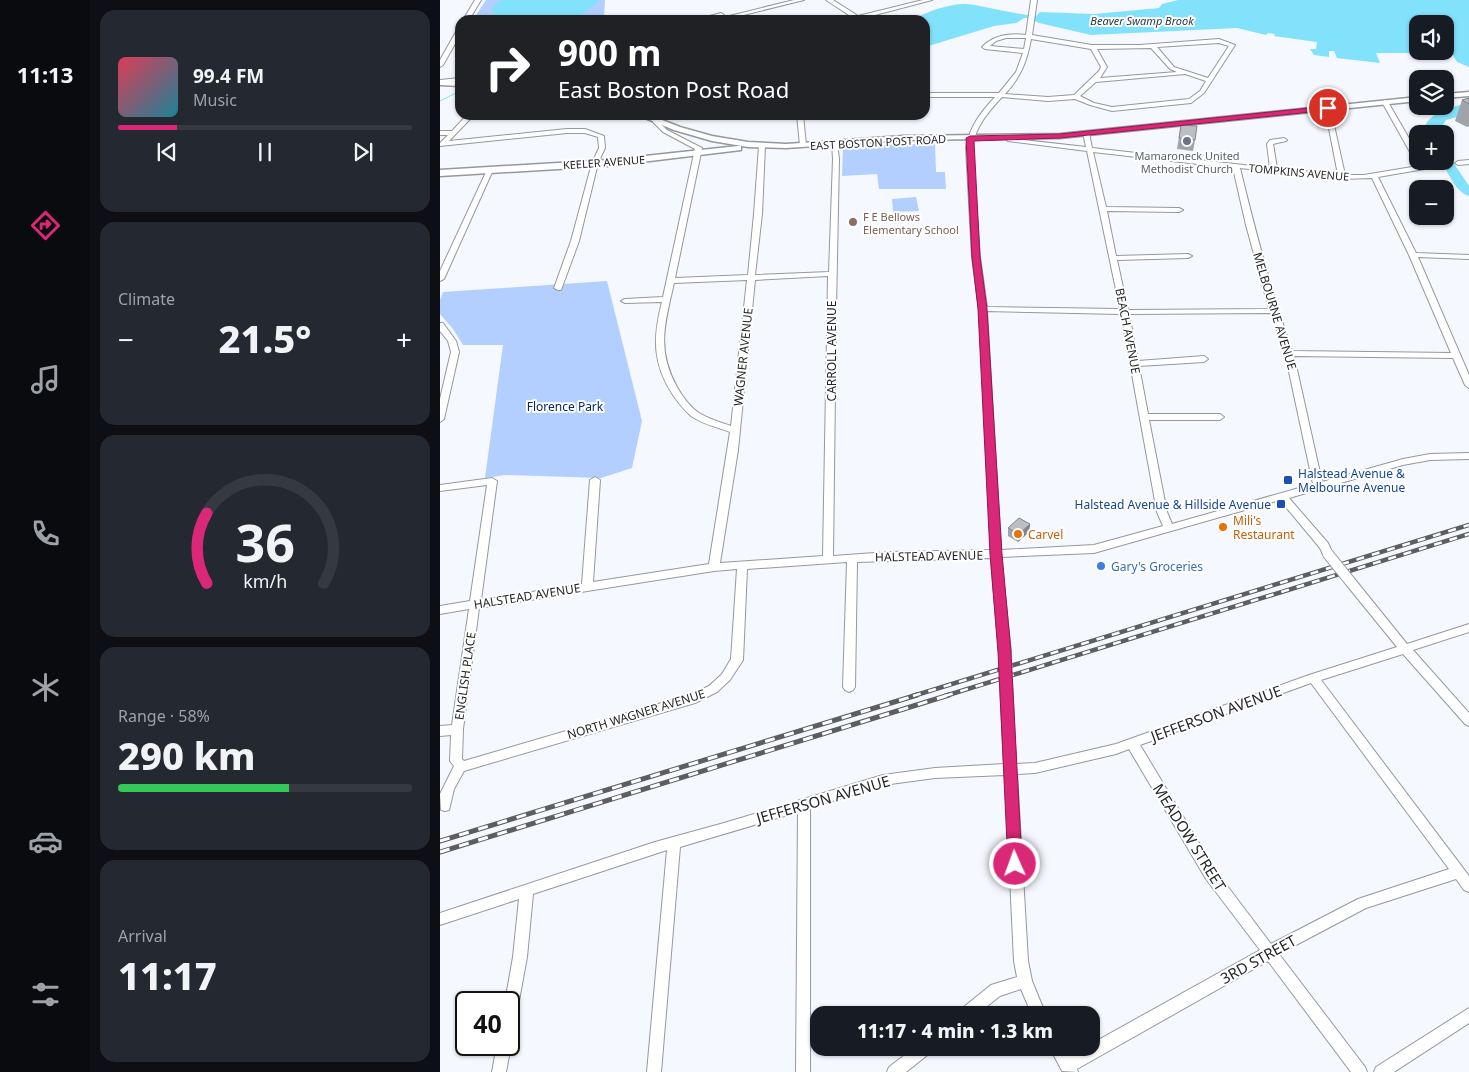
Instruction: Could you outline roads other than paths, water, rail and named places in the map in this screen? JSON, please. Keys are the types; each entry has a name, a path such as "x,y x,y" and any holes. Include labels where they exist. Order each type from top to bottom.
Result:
{"main road":[{"path":"440,82 455,84"},
{"path":"1454,95 1469,94"},
{"name":"EAST BOSTON POST ROAD","path":"655,121 699,136 736,143 765,146 803,145 900,138 1008,139 1086,133 1409,100"},
{"name":"KEELER AVENUE","path":"440,173 595,163 765,146"}],"street":[{"path":"469,15 478,0"},
{"path":"719,15 783,0"},
{"path":"737,15 801,0"},
{"path":"829,0 852,15"},
{"path":"869,15 929,0"},
{"path":"1034,0 1025,51 1019,72 981,119 970,138 976,257 983,309 996,554 1005,652 1012,769 1017,921 1025,981 1035,1006"},
{"path":"930,95 1000,95 1048,99 1076,97 1092,104 1112,109 1191,101 1196,98 1232,45 1218,41 1093,47 1028,36 1001,38 985,46 1025,51"},
{"path":"440,65 455,39"},
{"path":"1152,45 1166,63 1183,73 1209,80"},
{"path":"1076,97 1084,87 1095,80 1104,67 1093,47"},
{"path":"1095,80 1183,73"},
{"path":"440,82 455,80"},
{"path":"1385,102 1409,145"},
{"path":"1328,108 1342,177"},
{"path":"442,145 467,120"},
{"path":"800,120 803,145"},
{"path":"655,121 665,131 699,148 689,185 660,325 658,350 661,362 668,380 682,401 695,414 735,430"},
{"path":"442,145 567,131 585,131 601,136 602,148 595,163 575,241 558,288"},
{"path":"440,133 455,133"},
{"name":"BEACH AVENUE","path":"1086,133 1125,312 1162,512 1169,529"},
{"name":"TOMPKINS AVENUE","path":"1008,139 1342,177 1374,175 1409,166"},
{"path":"1274,170 1270,144 1272,141 1284,140"},
{"name":"CARROLL AVENUE","path":"828,559 835,143"},
{"name":"WAGNER AVENUE","path":"714,568 735,430 765,146"},
{"path":"1458,163 1469,162"},
{"name":"MELBOURNE AVENUE","path":"1236,166 1274,311 1289,353 1318,486"},
{"path":"440,279 490,170"},
{"path":"1374,175 1413,255 1468,379"},
{"path":"1103,210 1179,210"},
{"path":"1413,255 1469,257"},
{"path":"1113,258 1188,256"},
{"path":"670,281 832,274"},
{"path":"625,300 666,299"},
{"path":"983,309 1125,312 1274,311"},
{"path":"440,325 452,341 455,352 440,419"},
{"path":"1289,353 1457,356"},
{"path":"1134,364 1204,359"},
{"path":"1144,417 1220,417"},
{"name":"HALSTEAD AVENUE","path":"440,610 714,568 828,559 1094,549 1403,462 1430,457 1468,457"},
{"path":"587,587 595,480"},
{"name":"ENGLISH PLACE","path":"440,488 492,481 458,729 456,762 461,765"},
{"path":"1282,496 1405,649 1469,721"},
{"path":"849,687 852,558"},
{"name":"NORTH WAGNER AVENUE","path":"461,765 464,766 695,698 713,689 726,677 738,660 742,566"},
{"name":"JEFFERSON AVENUE","path":"440,920 674,843 883,780 935,773 1035,768 1132,743 1313,678 1469,628"},
{"path":"1313,678 1469,886"},
{"path":"440,731 458,729"},
{"name":"MEADOW STREET","path":"1132,743 1211,875 1360,1072"},
{"path":"445,806 445,797 450,782 461,765"},
{"path":"804,804 804,1072"},
{"path":"654,1072 674,843"},
{"name":"3RD STREET","path":"1069,1069 1270,952 1363,903 1458,872"},
{"path":"514,991 520,957 527,890"},
{"path":"976,1006 996,990 1025,981"},
{"path":"1381,1072 1469,1015"},
{"path":"499,1072 502,1056"},
{"path":"895,1072 915,1056"},
{"path":"1062,1056 1069,1069"}],"water":[{"path":"503,0 599,0 586,12 578,15 496,15 491,11 496,3"},
{"path":"1178,0 1469,0 1469,67 1457,62 1454,57 1454,15 1409,15 1409,53 1376,53 1380,63 1337,58 1334,51 1329,51 1329,57 1314,55 1310,49 1316,49 1317,42 1274,36 1275,34 1268,33 1266,35 1237,28 1091,35 1039,23 1035,21 1035,18 1024,18 1016,23 994,26 930,45 930,15 922,15 959,4 1036,16 1040,12 1094,14 1159,8 1162,4"},
{"path":"1464,104 1469,114 1446,120 1443,125 1426,125 1435,115 1454,115 1454,107"}],"waterway":[{"name":"Beaver Swamp Brook","path":"440,101 455,94"},
{"path":"1452,170 1459,182 1469,193"}],"railway":[{"path":"913,696 1469,525"},
{"path":"945,696 1469,534"},
{"path":"440,841 917,695"},
{"path":"440,852 949,695"}],"place":[{"name":"Mamaroneck United Methodist Church","path":"1187,141"},
{"name":"F E Bellows Elementary School","path":"853,222"},
{"name":"Halstead Avenue & Melbourne Avenue","path":"1288,480"},
{"name":"Halstead Avenue & Hillside Avenue","path":"1281,504"},
{"name":"Mili's Restaurant","path":"1223,527"},
{"name":"Carvel","path":"1018,534"},
{"name":"Gary's Groceries","path":"1101,566"}],"park label":[{"name":"Florence Park","path":"565,406"}]}
